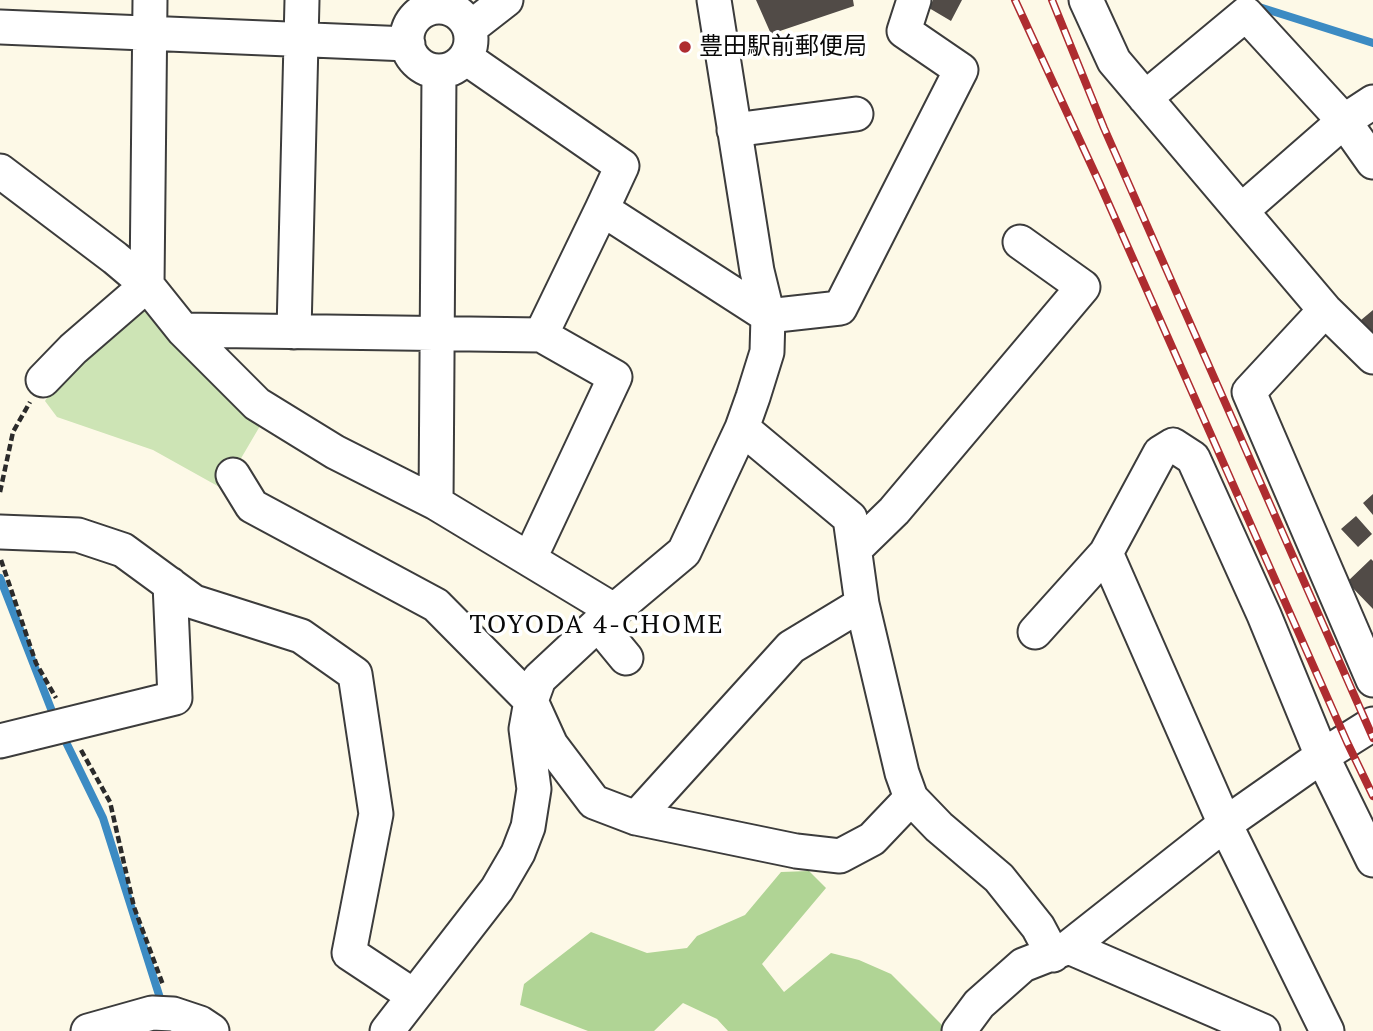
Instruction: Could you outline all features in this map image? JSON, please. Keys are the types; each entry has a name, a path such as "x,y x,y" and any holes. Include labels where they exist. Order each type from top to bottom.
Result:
{"street":[{"path":"43,380 73,349 147,285 150,0"},
{"path":"294,332 302,0"},
{"path":"436,503 438,333 458,52 459,13 442,4 416,17 411,25 408,44 410,52 422,66 458,52 506,0"},
{"path":"387,1031 497,889 518,853 528,827 534,789 526,729 539,678 684,552 742,428 767,352 768,316 757,271 714,0"},
{"path":"602,209 768,316 840,308 947,102 961,69 904,31 914,0"},
{"path":"1086,0 1114,61 1325,310 1373,357"},
{"path":"1145,98 1246,14 1344,121 1373,162"},
{"path":"0,27 408,44"},
{"path":"458,52 622,166 541,335"},
{"path":"1241,211 1344,121 1373,102"},
{"path":"734,130 856,114"},
{"path":"0,171 147,285 183,330 257,404 335,453 436,503 530,558 607,618 626,658"},
{"path":"855,549 894,511 1083,287 1020,242"},
{"path":"1325,310 1248,392 1373,680"},
{"path":"183,330 541,335 615,377 530,558"},
{"path":"742,428 850,517 862,604 902,773 911,799 939,827 999,878 1061,951 1263,1031"},
{"path":"1035,632 1106,553 1160,453 1173,445 1194,458 1264,615 1322,756 1373,860"},
{"path":"233,475 253,506 436,605 531,701 551,745 594,802 636,818 796,851 840,856 872,839 911,799"},
{"path":"0,532 78,535 122,550 194,601 301,636 355,674 376,814 349,953 414,996"},
{"path":"1106,553 1225,824 1327,1031"},
{"path":"0,741 175,698 170,584"},
{"path":"636,818 791,647 862,604"},
{"path":"959,1031 979,1004 1023,965 1061,951 1225,824 1373,724"},
{"path":"88,1031 152,1013 173,1014 200,1023 212,1031"}],"path":[{"path":"0,492 13,432 43,380"},
{"path":"0,556 36,663 71,724 73,737 110,802 134,906 173,1014"}],"green space":[{"path":"140,307 260,426 223,489 153,450 57,417 45,401 75,352"},
{"path":"809,871 826,888 762,964 784,992 831,953 859,960 891,974 948,1031 728,1031 717,1019 683,1003 654,1031 588,1031 520,1005 524,984 591,932 647,953 687,948 697,936 745,915 781,872"}],"building":[{"path":"756,0 853,0 854,6 771,34"},
{"path":"933,0 962,0 951,21 929,8"},
{"path":"1373,310 1373,334 1361,320"},
{"path":"1373,494 1373,515 1363,503"},
{"path":"1356,516 1372,534 1358,547 1341,529"},
{"path":"1371,559 1373,561 1373,609 1347,582"}],"waterway":[{"path":"1256,6 1373,43"},
{"path":"0,578 55,719"},
{"path":"62,734 103,818 160,998"}],"railway":[{"path":"1015,0 1373,796"},
{"path":"1052,0 1104,128 1373,738"}],"place":[{"name":"豊田駅前郵便局","path":"685,47"}],"district":[{"name":"TOYODA 4-CHOME","path":"597,626"}]}
